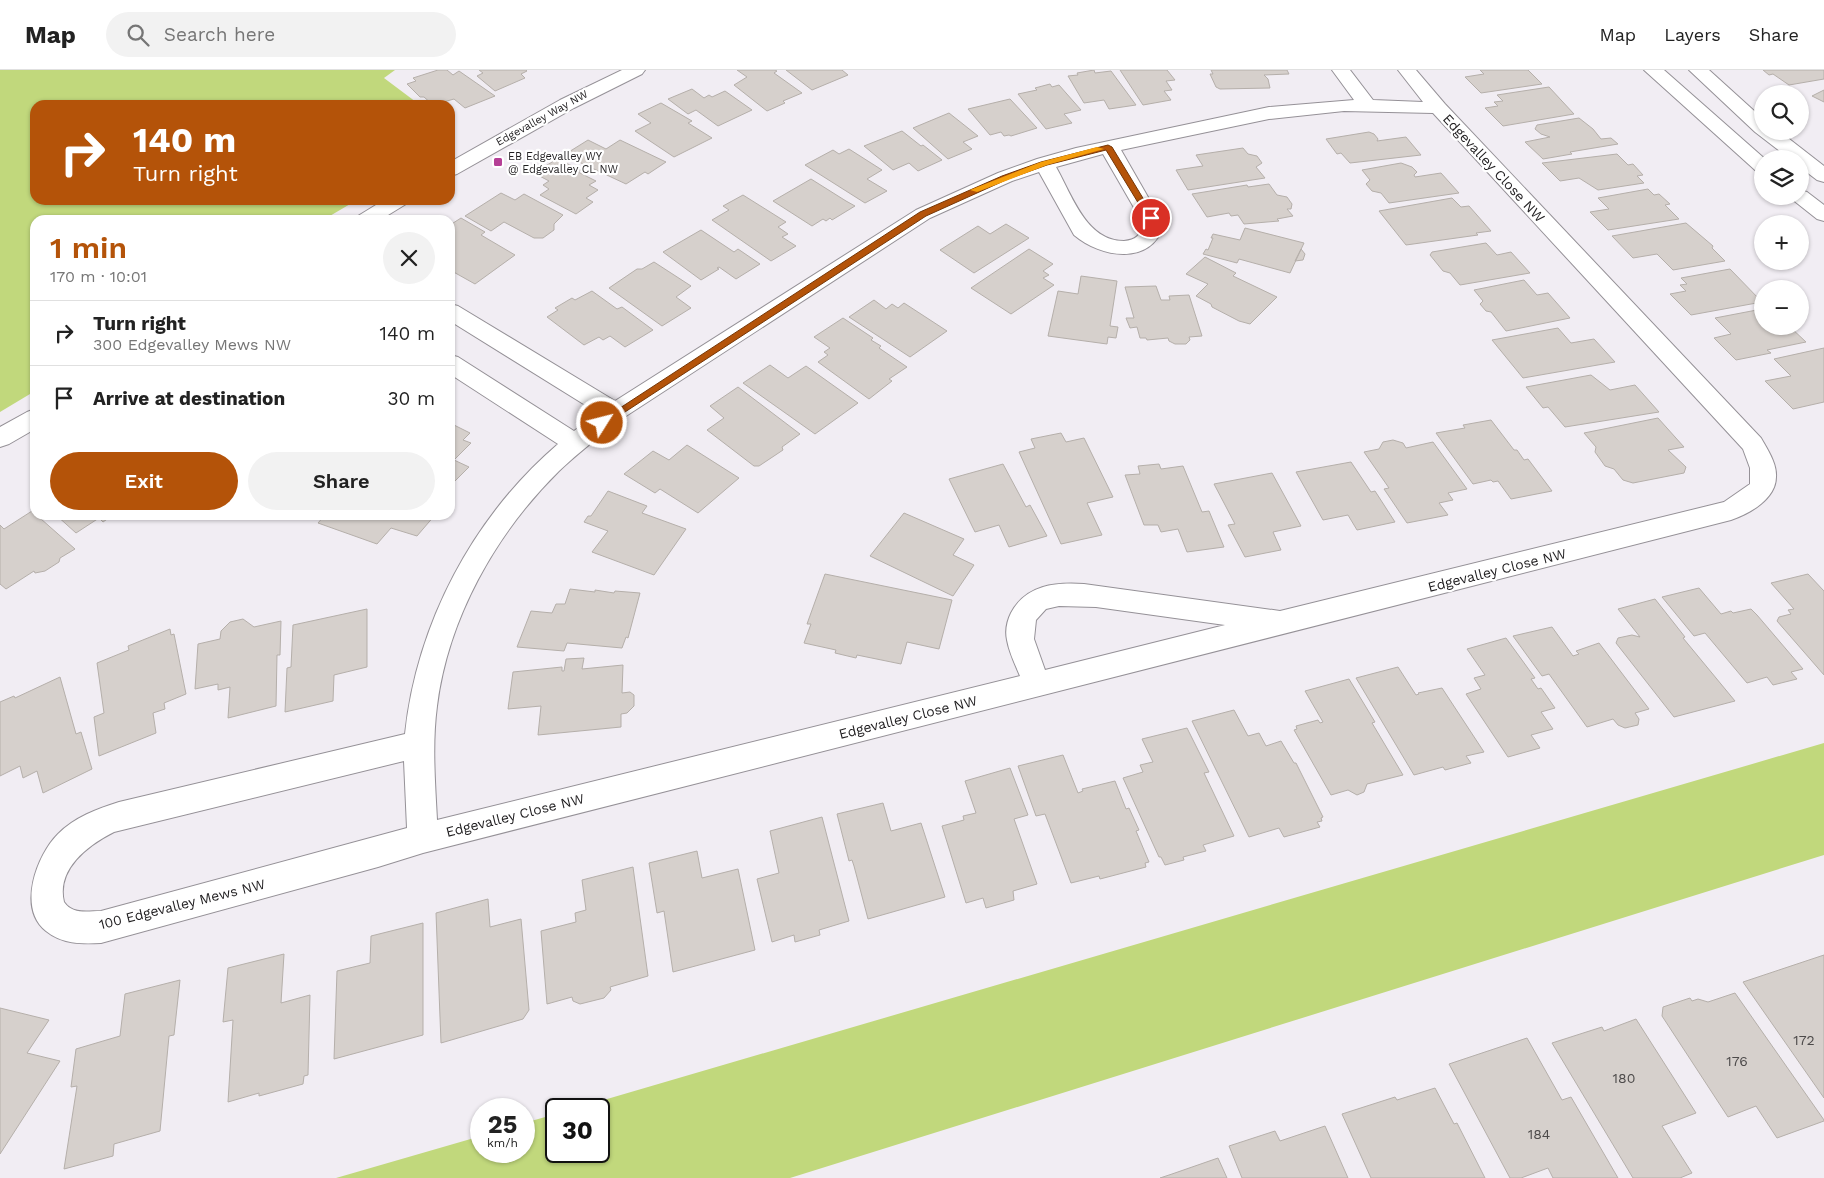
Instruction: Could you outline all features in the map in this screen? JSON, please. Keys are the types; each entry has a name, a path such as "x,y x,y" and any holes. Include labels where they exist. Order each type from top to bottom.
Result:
{"street":[{"name":"Edgevalley Way NW","path":"455,167 567,104 636,70"},
{"path":"1341,70 1367,105"},
{"path":"1407,70 1438,108"},
{"path":"1653,70 1754,159"},
{"path":"1698,70 1754,121"},
{"name":"Edgevalley Close NW","path":"1367,105 1438,108 1752,444 1762,462 1762,488 1753,498 1731,510 423,838 419,744 424,700 433,657 446,617 465,577 488,538 514,504 543,472 575,443 615,412 923,214 968,192 1044,163 1108,147 1268,113 1318,107 1367,105"},
{"path":"1778,140 1824,176"},
{"path":"1044,163 1081,230 1087,237 1107,246 1130,246 1148,239 1153,232 1154,225 1108,147"},
{"path":"1809,203 1824,215"},
{"path":"374,215 391,205"},
{"path":"455,314 615,412"},
{"path":"455,366 575,443"},
{"path":"0,438 30,421"},
{"name":"Edgevalley Close NW","path":"1038,684 1023,645 1020,633 1021,622 1033,604 1055,594 1069,592 1288,622"},
{"name":"100 Edgevalley Mews NW","path":"419,744 100,822 81,834 65,849 53,866 47,884 46,900 52,914 64,923 81,928 101,926 368,855 423,838"}],"green space":[{"path":"0,70 395,70 384,78 413,100 30,100 30,205 348,205 332,215 30,215 30,394 0,412"},
{"path":"1824,743 1824,855 790,1178 336,1178 470,1139 470,1163 535,1163 535,1120 545,1117 545,1163 610,1163 610,1098"}],"building":[{"path":"438,70 447,70 453,75 459,71 495,96 465,108 454,99 427,100 424,97 420,97 407,84 416,81 413,78"},
{"path":"479,70 527,71 521,74 525,78 495,91 477,76 483,73"},
{"path":"737,70 775,70 777,71 774,73 802,93 783,101 785,103 767,111 734,85 747,77"},
{"path":"786,70 842,70 848,75 812,90"},
{"path":"1094,70 1095,73 1111,71 1136,105 1109,109 1104,100 1084,103 1068,76"},
{"path":"1120,70 1167,70 1175,80 1166,81 1172,90 1164,91 1171,100 1143,105"},
{"path":"1211,70 1287,70 1289,74 1264,75 1268,79 1270,88 1220,89 1216,87 1210,74 1213,74"},
{"path":"1480,70 1528,70 1542,84 1481,93 1465,77 1484,74"},
{"path":"1763,70 1824,70 1824,79 1789,85 1773,74 1769,75"},
{"path":"1050,84 1052,87 1059,85 1081,110 1064,114 1072,123 1046,129 1018,94 1037,90 1035,88"},
{"path":"1549,87 1574,114 1503,126 1485,108 1498,106 1494,102 1503,101 1497,95"},
{"path":"692,89 704,98 709,95 712,97 725,91 752,110 718,126 696,110 688,114 668,99"},
{"path":"1824,90 1824,102 1812,96"},
{"path":"1010,99 1037,128 1011,136 1004,136 1001,132 990,135 968,109"},
{"path":"661,103 692,121 688,123 712,138 674,157 635,131 651,123 638,114"},
{"path":"949,113 978,136 963,142 972,149 948,159 913,128"},
{"path":"1579,118 1593,129 1601,139 1611,138 1618,144 1570,152 1572,154 1543,159 1525,142 1550,137 1541,134 1535,129 1537,125"},
{"path":"902,131 942,160 918,171 909,163 893,170 864,146"},
{"path":"1369,132 1374,134 1378,139 1377,141 1406,137 1421,155 1350,163 1341,153 1337,154 1326,139"},
{"path":"588,140 606,149 620,140 666,162 648,174 645,172 626,184 564,155"},
{"path":"1243,148 1248,154 1257,156 1262,163 1256,167 1265,178 1188,190 1176,170 1203,166 1196,155"},
{"path":"849,149 882,170 867,179 887,191 865,203 805,165 833,150 839,154"},
{"path":"1617,154 1628,165 1633,164 1643,175 1637,176 1644,183 1598,190 1579,178 1560,181 1542,163"},
{"path":"557,159 581,170 578,172 596,181 589,185 598,190 586,198 593,202 576,214 540,195 549,189 543,185 549,181 534,173"},
{"path":"1401,163 1412,167 1417,172 1414,175 1415,177 1441,173 1459,193 1389,203 1381,193 1372,191 1366,184 1370,180 1362,170"},
{"path":"811,179 855,206 832,220 830,218 826,221 823,219 812,226 773,201"},
{"path":"1269,184 1277,195 1287,197 1292,204 1291,209 1287,209 1293,216 1277,219 1279,221 1244,224 1238,215 1231,216 1229,213 1207,217 1192,194 1247,185 1248,187"},
{"path":"1648,189 1654,195 1659,194 1670,204 1665,205 1679,219 1608,230 1590,212 1609,209 1598,198"},
{"path":"501,193 515,200 524,194 563,215 554,224 554,230 543,238 534,238 504,222 491,231 465,216"},
{"path":"743,195 786,222 778,227 788,234 782,237 796,246 771,261 712,220 729,210 723,206"},
{"path":"1452,198 1461,207 1469,206 1491,231 1476,233 1478,235 1406,245 1379,211"},
{"path":"461,218 485,232 481,235 515,255 475,284 455,273 455,222"},
{"path":"1686,223 1713,246 1712,248 1725,261 1673,270 1657,254 1633,258 1612,236"},
{"path":"1006,224 1029,238 974,273 940,250 978,226 990,234"},
{"path":"1245,228 1304,243 1290,273 1239,259 1237,263 1203,254 1206,249 1208,250 1213,234 1240,240"},
{"path":"701,230 734,252 738,249 760,264 736,279 719,267 717,268 719,269 701,280 663,252"},
{"path":"1486,243 1497,255 1511,252 1530,273 1460,285 1450,273 1443,271 1430,255 1432,252"},
{"path":"1029,249 1053,264 1043,271 1049,275 1043,278 1054,285 1011,314 971,288"},
{"path":"1301,249 1305,254 1303,260 1295,261"},
{"path":"1205,257 1236,273 1233,276 1277,297 1250,324 1239,321 1212,307 1211,304 1196,296 1208,284 1186,274"},
{"path":"654,262 691,286 676,297 691,308 662,326 609,288 637,269 642,269"},
{"path":"1730,269 1754,294 1754,303 1691,315 1670,294 1686,291 1680,285 1687,284 1681,278"},
{"path":"1081,276 1117,281 1110,326 1118,327 1116,338 1108,337 1107,344 1048,336 1058,291 1078,294"},
{"path":"1524,280 1537,295 1548,293 1570,318 1506,331 1491,312 1486,311 1480,304 1483,301 1474,290"},
{"path":"1156,286 1161,300 1170,300 1169,296 1189,295 1202,336 1189,337 1190,340 1186,344 1175,344 1169,341 1168,338 1147,340 1146,338 1140,338 1137,327 1130,328 1126,318 1134,318 1125,287"},
{"path":"592,291 617,309 622,307 653,330 625,347 610,336 603,340 599,337 584,345 547,317 558,310 555,308 572,298 575,300"},
{"path":"874,300 886,309 892,304 898,308 904,303 947,331 910,357 849,317"},
{"path":"1754,311 1754,335 1799,335 1806,342 1767,350 1771,353 1736,360 1714,338 1731,334 1715,318"},
{"path":"843,318 873,338 871,340 881,346 879,348 907,367 889,379 892,381 869,399 818,362 828,355 824,352 830,348 814,337"},
{"path":"1558,328 1571,343 1594,339 1615,362 1523,378 1492,340"},
{"path":"1824,348 1824,402 1793,409 1765,381 1791,376 1774,359"},
{"path":"770,365 788,378 806,366 858,403 815,434 743,383"},
{"path":"1591,375 1610,390 1635,385 1659,412 1565,427 1548,407 1543,408 1526,387"},
{"path":"738,387 800,434 782,447 783,450 759,466 754,466 707,430 724,418 710,406"},
{"path":"1658,418 1684,447 1668,450 1686,467 1684,473 1633,483 1623,480 1614,469 1605,466 1595,452 1596,447 1584,433"},
{"path":"1491,420 1514,450 1517,450 1524,460 1528,459 1552,491 1511,499 1498,481 1493,482 1491,480 1473,484 1436,433 1465,428 1463,425"},
{"path":"455,426 470,433 463,440 471,443 455,459"},
{"path":"1061,433 1066,442 1084,438 1113,497 1087,503 1102,535 1061,544 1019,452 1035,448 1031,439"},
{"path":"1393,440 1403,443 1406,448 1433,442 1467,489 1448,493 1453,500 1439,503 1448,515 1407,523 1384,489 1389,488 1364,452 1379,449 1383,442"},
{"path":"687,445 739,478 698,513 660,489 655,493 624,474 653,451 669,460"},
{"path":"455,460 469,467 455,481"},
{"path":"1351,462 1371,492 1375,491 1395,522 1357,530 1348,515 1323,520 1296,472"},
{"path":"1003,464 1026,507 1030,505 1047,536 1009,547 999,525 975,532 949,479"},
{"path":"1159,464 1161,469 1183,466 1202,512 1209,511 1224,547 1187,552 1178,529 1161,532 1158,525 1144,525 1125,475 1140,474 1138,466"},
{"path":"1272,473 1301,526 1273,532 1281,550 1245,557 1228,525 1235,524 1214,484"},
{"path":"608,491 647,506 642,513 686,529 654,575 592,552 608,531 584,522 588,516 591,516"},
{"path":"30,512 30,520 42,520 75,549 60,558 59,562 45,571 35,573 34,571 6,589 0,584 0,525 4,529"},
{"path":"904,513 964,539 953,555 974,565 953,596 870,556"},
{"path":"62,520 96,520 76,533"},
{"path":"321,520 431,520 417,536 391,528 377,544 318,523"},
{"path":"825,574 952,600 939,649 907,642 901,664 857,655 856,658 835,653 836,650 804,643 811,624 807,624"},
{"path":"1808,574 1824,591 1824,675 1777,621 1779,617 1791,614 1788,610 1794,609 1771,583"},
{"path":"1699,588 1721,614 1751,609 1803,669 1791,672 1797,679 1773,685 1767,677 1747,683 1705,633 1694,636 1662,597"},
{"path":"570,589 595,592 595,590 614,593 615,591 640,593 628,638 626,637 622,648 567,643 564,651 517,647 531,611 552,613 556,604 565,604"},
{"path":"1655,599 1685,637 1683,638 1735,701 1674,717 1616,643 1618,638 1632,635 1640,637 1618,609"},
{"path":"367,609 367,667 334,675 333,701 285,712 287,668 291,667 293,625"},
{"path":"243,619 254,627 281,621 280,655 277,655 276,706 228,718 230,687 218,690 218,684 195,689 198,644 220,639 221,631 230,622"},
{"path":"1552,627 1573,656 1579,654 1576,651 1599,643 1649,709 1635,713 1639,719 1638,725 1625,728 1618,725 1613,719 1587,727 1549,674 1542,676 1513,636"},
{"path":"170,629 171,635 174,634 186,694 164,703 165,709 153,713 156,733 99,756 94,717 104,713 97,663 129,650 128,646"},
{"path":"1506,638 1535,678 1531,679 1538,689 1541,688 1555,708 1541,712 1553,729 1531,735 1540,748 1508,757 1466,694 1481,689 1474,678 1485,675 1467,649"},
{"path":"584,658 582,669 623,665 622,693 630,692 634,695 634,706 627,713 621,714 621,727 538,735 541,706 508,709 513,672 562,667 562,671 564,671 566,659"},
{"path":"1398,667 1416,695 1442,688 1484,752 1466,756 1471,763 1445,770 1443,767 1414,775 1356,678"},
{"path":"60,677 76,734 81,732 92,769 43,793 37,771 23,778 20,766 0,776 0,702 14,696 15,698"},
{"path":"1349,679 1375,722 1372,723 1403,775 1367,784 1364,792 1357,795 1348,790 1331,795 1294,730 1297,729 1296,726 1318,720 1320,723 1323,722 1305,691"},
{"path":"1234,710 1248,736 1259,733 1266,746 1281,741 1294,763 1296,763 1323,817 1321,818 1322,821 1317,822 1320,827 1284,837 1279,828 1249,837 1192,721"},
{"path":"1187,728 1209,772 1204,773 1234,836 1203,845 1206,851 1183,857 1184,860 1165,865 1161,857 1159,857 1123,778 1143,772 1140,765 1153,762 1142,739"},
{"path":"1063,755 1078,793 1083,791 1082,789 1115,781 1126,809 1129,808 1139,830 1136,831 1149,862 1145,863 1146,867 1100,879 1099,876 1071,883 1045,814 1036,816 1018,766"},
{"path":"1010,768 1028,815 1014,819 1037,884 1013,891 1014,900 986,908 983,898 966,903 942,826 964,820 963,816 976,813 965,781"},
{"path":"883,803 891,831 921,823 945,897 868,919 854,866 852,860 849,861 837,814"},
{"path":"822,817 849,921 819,930 820,935 795,942 794,935 772,942 757,879 779,873 770,831"},
{"path":"697,851 702,878 738,869 755,950 673,972 664,911 657,913 649,863"},
{"path":"633,867 648,976 610,987 611,990 604,998 580,1004 573,1001 572,997 547,1004 541,931 576,922 575,913 586,910 582,880"},
{"path":"488,899 490,927 521,919 529,1010 523,1019 441,1043 436,913"},
{"path":"423,923 423,1035 334,1059 337,971 370,963 371,936"},
{"path":"284,954 281,1003 310,995 308,1075 304,1076 303,1084 259,1096 259,1093 228,1102 233,1020 223,1022 228,968"},
{"path":"1824,955 1824,1098 1743,982"},
{"path":"180,980 174,1035 169,1036 160,1131 114,1144 113,1156 64,1169 77,1086 71,1087 76,1049 120,1036 125,994"},
{"path":"1735,993 1824,1121 1777,1138 1756,1106 1728,1117 1662,1016 1663,1007 1690,998 1692,1001 1698,999 1708,1002"},
{"path":"0,1008 49,1020 27,1053 60,1061 0,1154"},
{"path":"1636,1019 1696,1113 1662,1126 1692,1173 1680,1178 1633,1178 1552,1043 1602,1027 1604,1031"},
{"path":"1527,1038 1562,1100 1571,1097 1618,1178 1553,1178 1548,1168 1521,1178 1510,1178 1449,1064"},
{"path":"1435,1088 1454,1124 1457,1123 1485,1178 1371,1178 1342,1114 1395,1097 1397,1100"},
{"path":"1325,1126 1348,1178 1242,1178 1229,1146 1275,1131 1280,1141"},
{"path":"1218,1158 1227,1178 1160,1178 1172,1174"}],"slow traffic":[{"path":"974,190 1044,163 1100,149"}],"place":[{"name":"EB Edgevalley WY @ Edgevalley CL NW","path":"498,162"}],"route":[{"path":"602,423 615,412 923,214 968,192 1044,163 1108,147 1151,218"}]}
